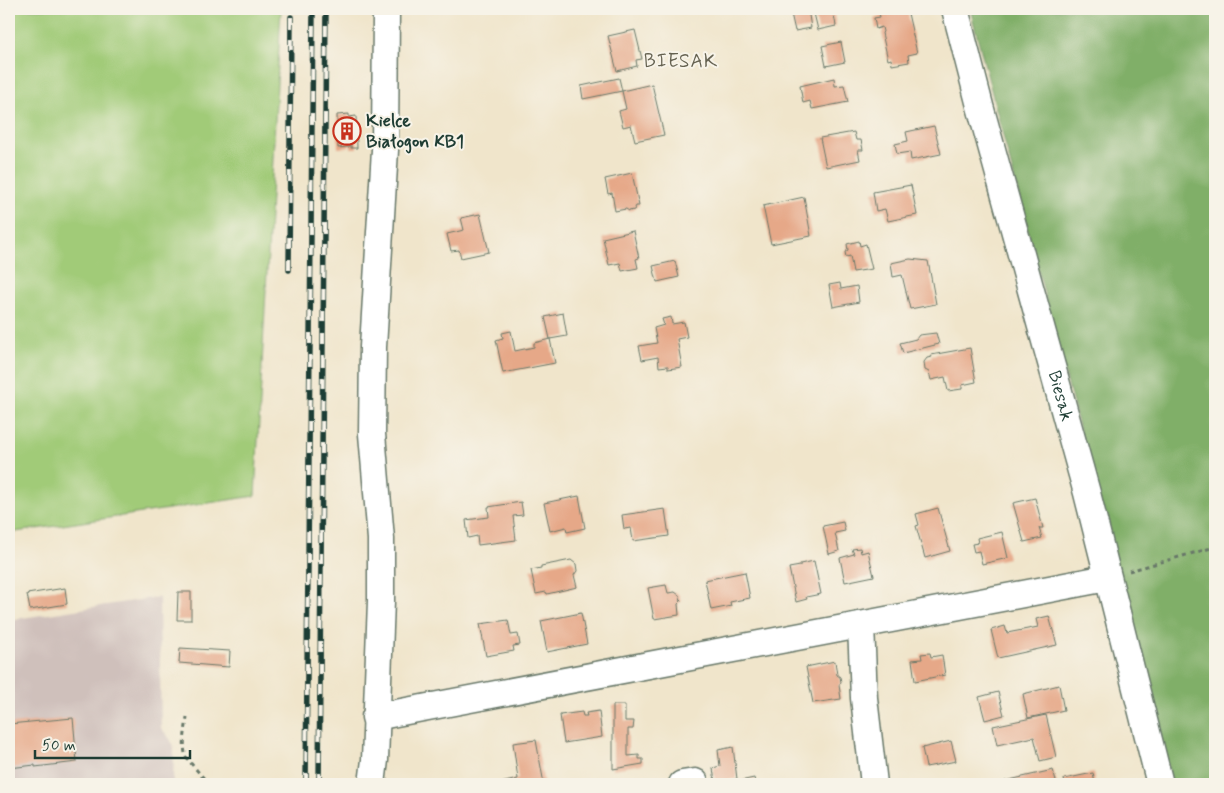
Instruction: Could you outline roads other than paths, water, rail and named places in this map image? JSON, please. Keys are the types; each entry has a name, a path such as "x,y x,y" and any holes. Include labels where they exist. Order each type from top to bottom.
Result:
{"street":[{"path":"372,784 381,601 381,539 372,434 373,347 385,150 386,9"},
{"name":"Biesak","path":"955,9 1086,493 1160,784"},
{"path":"376,717 1107,578"},
{"path":"861,625 864,698 874,784"}],"railway":[{"path":"306,784 313,9"},
{"path":"319,784 326,9"},
{"path":"289,270 291,17"}],"place":[{"name":"Kielce Białogon KB1","path":"347,131"}],"district":[{"name":"BIESAK","path":"681,61"}]}
